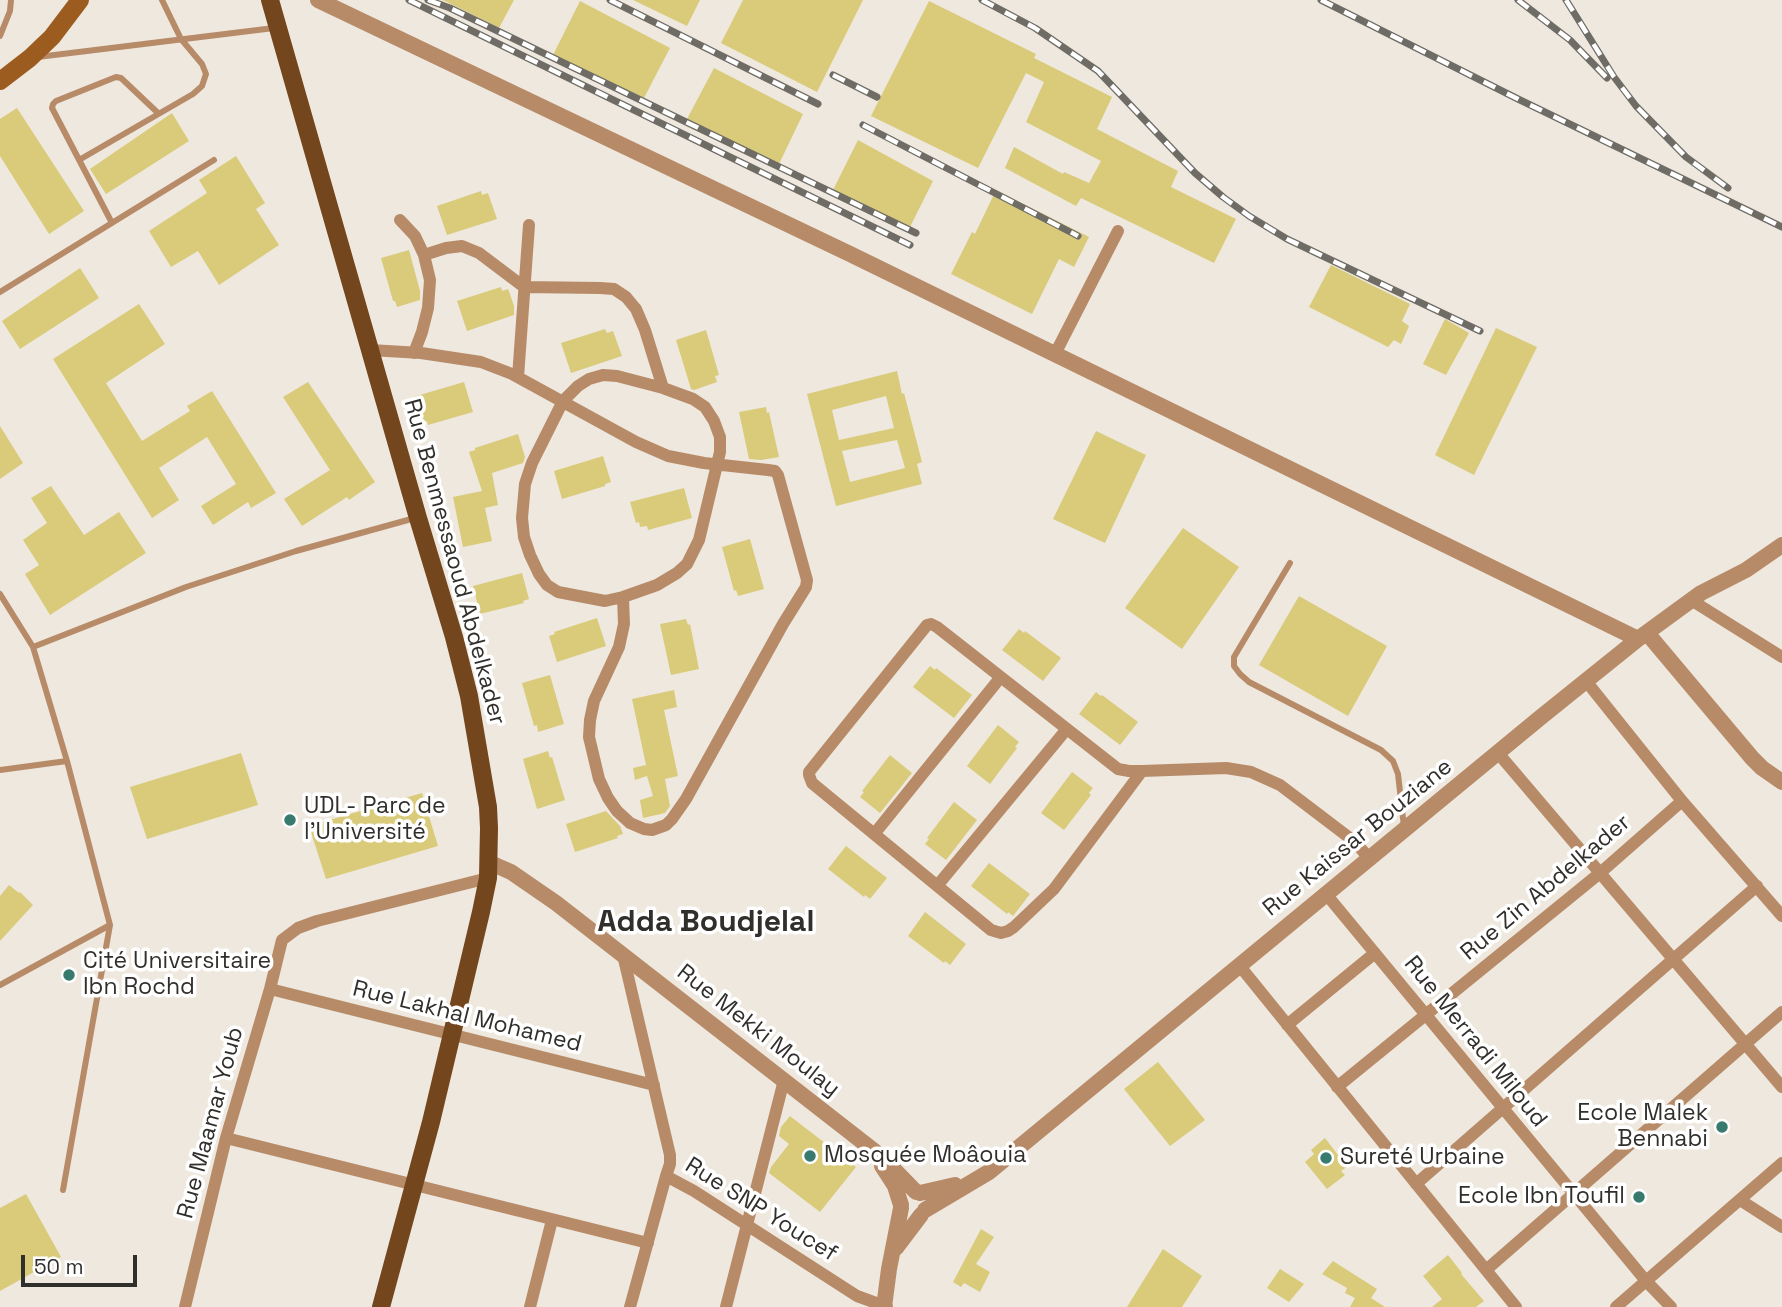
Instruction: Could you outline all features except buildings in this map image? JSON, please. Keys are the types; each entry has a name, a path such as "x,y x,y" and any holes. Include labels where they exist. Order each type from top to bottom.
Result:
{"main road":[{"path":"0,81 52,37 79,0"},
{"name":"Rue Benmessaoud Abdelkader","path":"270,0 454,637 469,696 488,807 488,870 481,912 431,1122 381,1307"}],"street":[{"path":"318,0 1643,636 1752,758 1782,782"},
{"path":"400,220 415,236 424,255 430,279 428,308 414,353"},
{"path":"518,377 529,225"},
{"path":"1055,354 1118,231"},
{"path":"424,255 462,246 480,253 524,287 614,289 626,297 636,309 663,388"},
{"path":"370,350 481,362 518,377 636,442 668,456 768,470 776,472 781,480 807,584 686,799 666,825 652,830 630,823 608,798 599,779 589,737 594,701 619,647 624,624 624,597"},
{"path":"603,375 663,388 693,399 705,407 720,437 720,452 699,540 687,564 677,573 624,597 605,601 569,595 553,589 547,586 539,574 524,537 522,518 525,484 532,463 563,401 578,386 603,375"},
{"name":"Rue Kaissar Bouziane","path":"923,1213 989,1172 1643,636 1701,593 1745,570 1782,545"},
{"path":"1691,600 1782,657"},
{"path":"1142,771 1054,889 1008,931 998,933 937,886 809,778 809,772 927,625 931,624 1118,769 1129,772 1142,771 1226,768 1251,772 1280,785 1356,842 1369,858"},
{"path":"875,834 1000,677"},
{"path":"1586,681 1682,801 1782,916"},
{"path":"937,886 1066,730"},
{"path":"1498,753 1782,1087"},
{"name":"Rue Zin Abdelkader","path":"1337,1087 1600,873 1682,801"},
{"name":"Rue Mekki Moulay","path":"488,870 511,872 556,903 866,1145"},
{"name":"Rue Maamar Youb","path":"184,1307 226,1138 282,940 307,924 488,870"},
{"path":"1416,1184 1757,886"},
{"name":"Rue Merradi Miloud","path":"1326,894 1502,1109 1646,1281 1671,1307"},
{"path":"1287,1025 1375,953"},
{"name":"Rue SNP Youcef","path":"623,955 671,1160 666,1176 694,1191 857,1296 885,1307"},
{"path":"1239,965 1516,1307"},
{"name":"Rue Lakhal Mohamed","path":"270,989 654,1085"},
{"path":"1486,1270 1782,1012"},
{"path":"726,1307 784,1080"},
{"path":"226,1138 648,1243"},
{"path":"866,1145 926,1200 923,1213 892,1252"},
{"path":"866,1145 891,1180 903,1212 917,1217 923,1213"},
{"path":"1616,1307 1782,1163"},
{"path":"630,1307 666,1176"},
{"path":"885,1307 892,1252 905,1195 975,1181"},
{"path":"1740,1200 1782,1227"},
{"path":"530,1307 552,1220"}],"lane":[{"path":"0,36 11,0"},
{"path":"79,160 193,94 202,86 206,74 202,64 181,39 162,0"},
{"path":"0,17 10,10"},
{"path":"30,58 278,28"},
{"path":"111,223 52,108 56,101 116,77 121,78 158,113"},
{"path":"0,292 214,160"},
{"path":"33,647 186,587 296,551 418,517"},
{"path":"1290,563 1234,657 1234,666 1249,682 1381,750 1393,761 1398,774 1404,830"},
{"path":"0,594 33,647 67,761 110,925 63,1190"},
{"path":"0,770 67,761"},
{"path":"0,985 110,925"}],"railway":[{"path":"409,0 910,245"},
{"path":"428,0 450,8 916,233"},
{"path":"610,0 818,104"},
{"path":"982,0 1035,28 1098,71 1195,173 1249,216 1287,239 1480,331"},
{"path":"1321,0 1782,227"},
{"path":"1518,0 1570,40 1607,78"},
{"path":"1566,0 1614,77 1636,106 1686,157 1728,188"},
{"path":"833,75 877,97"},
{"path":"863,125 1078,236"}],"place":[{"name":"UDL- Parc de l'Université","path":"290,820"},
{"name":"Cité Universitaire Ibn Rochd","path":"69,975"},
{"name":"Ecole Malek Bennabi","path":"1722,1127"},
{"name":"Mosquée Moâouia","path":"810,1156"},
{"name":"Sureté Urbaine","path":"1326,1158"},
{"name":"Ecole Ibn Toufil","path":"1639,1197"}],"district":[{"name":"Adda Boudjelal","path":"706,923"}]}
